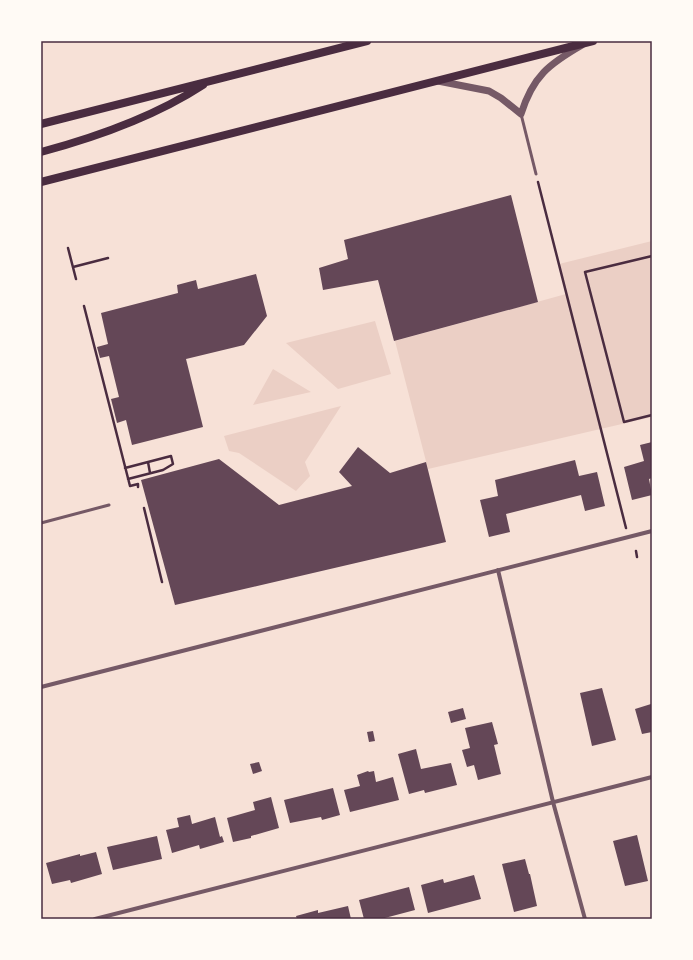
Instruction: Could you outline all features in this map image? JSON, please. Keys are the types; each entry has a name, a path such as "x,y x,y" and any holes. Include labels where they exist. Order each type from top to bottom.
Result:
{"main road":[{"path":"41,124 367,41"},
{"path":"41,182 590,42"},
{"path":"41,152 87,139 140,118 171,104 209,81"}],"street":[{"path":"438,81 489,91 501,98 520,114 531,90 542,73 558,60 590,42"},
{"path":"41,687 652,532"},
{"path":"498,570 553,802 585,919"},
{"path":"95,919 652,777"}],"lane":[{"path":"520,114 536,174"},
{"path":"41,523 109,505"}],"path":[{"path":"536,174 626,528"},
{"path":"68,248 76,279"},
{"path":"652,256 586,272 624,422 652,415"},
{"path":"73,267 108,258"},
{"path":"84,306 130,486 138,484 138,486"},
{"path":"125,468 171,456 173,464 163,470 128,479"},
{"path":"148,462 150,474"},
{"path":"144,508 162,582"},
{"path":"636,551 637,557"}],"shaded area":[{"path":"652,241 652,417 428,469 395,341 566,294 559,264"},
{"path":"375,321 391,374 338,389 286,343"},
{"path":"273,369 311,392 253,405"},
{"path":"341,406 305,462 310,476 296,491 239,453 229,451 224,436"}],"building":[{"path":"511,195 538,302 394,341 378,280 323,290 319,268 348,259 344,240"},
{"path":"256,274 267,316 244,345 186,359 203,427 132,445 126,420 117,423 111,399 119,397 109,356 100,358 97,347 108,344 101,313 178,293 177,285 196,280 198,289"},
{"path":"652,442 652,478 649,479 652,495 632,500 624,467 644,461 640,445"},
{"path":"358,447 390,473 426,462 446,542 175,605 141,480 219,459 279,505 352,486 339,472"},
{"path":"575,460 579,476 597,472 605,506 585,511 581,495 506,514 510,532 489,537 480,500 498,496 495,480"},
{"path":"602,688 616,740 592,746 580,693"},
{"path":"651,704 652,732 642,734 635,709"},
{"path":"463,708 466,719 451,723 448,712"},
{"path":"492,722 498,744 494,745 501,774 478,780 474,765 467,767 462,750 470,748 465,728"},
{"path":"373,731 375,741 369,742 367,732"},
{"path":"416,749 421,769 451,763 457,785 425,793 424,790 409,794 398,754"},
{"path":"259,762 262,771 253,774 250,764"},
{"path":"368,771 374,771 376,782 393,777 399,800 350,812 344,790 360,786 357,775"},
{"path":"333,788 340,815 322,820 321,817 290,823 284,800"},
{"path":"271,797 279,828 251,836 251,838 233,842 227,818 255,810 253,802"},
{"path":"190,815 192,824 215,817 220,837 222,836 224,842 200,849 199,845 172,853 166,830 179,827 177,818"},
{"path":"637,835 648,881 625,886 613,841"},
{"path":"157,836 162,859 113,870 107,847"},
{"path":"96,852 102,874 71,883 70,880 52,884 46,863 80,854 80,856"},
{"path":"525,859 537,906 514,912 502,864"},
{"path":"474,875 481,899 428,913 421,885 443,879 444,883"},
{"path":"409,887 415,910 381,919 364,919 359,900"},
{"path":"348,906 351,919 297,919 296,916 318,910 318,913"}]}
